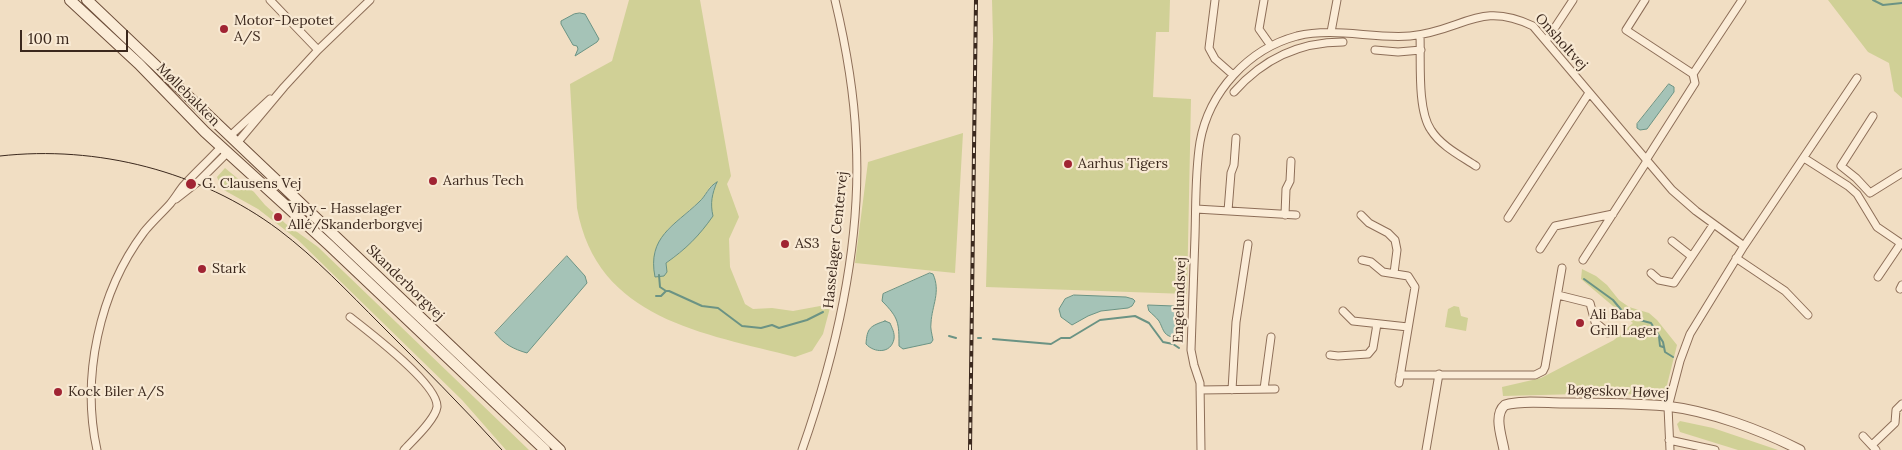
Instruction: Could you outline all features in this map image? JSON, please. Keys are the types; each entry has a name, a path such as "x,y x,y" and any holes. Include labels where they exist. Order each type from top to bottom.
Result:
{"main road":[{"name":"Møllebakken","path":"70,0 139,64 224,150"},
{"name":"Møllebakken","path":"87,0 233,140"},
{"name":"Skanderborgvej","path":"233,140 560,450"},
{"name":"Skanderborgvej","path":"224,150 329,245 545,450"}],"street":[{"path":"270,0 318,50"},
{"path":"97,450 90,403 96,342 107,304 122,268 132,251 145,232 183,186 224,150 318,50 370,0"},
{"name":"Hasselager Centervej","path":"802,450 815,414 840,319 854,212 856,140 853,97 848,57 835,0"},
{"path":"1216,0 1209,48 1215,59 1232,74"},
{"path":"1264,0 1259,29 1271,46"},
{"path":"1331,32 1337,0"},
{"path":"1546,41 1573,0"},
{"path":"1583,260 1614,214 1695,82 1693,74 1626,30 1645,0"},
{"path":"1693,74 1742,0"},
{"name":"Onsholtvej","path":"1454,22 1479,10 1504,10 1515,13 1533,26 1681,199 1744,246"},
{"name":"Engelundsvej","path":"1200,450 1200,383 1191,350 1198,157 1203,130 1214,104 1232,74 1271,46 1297,36 1331,32 1401,36 1420,35 1454,22"},
{"path":"1420,35 1424,112 1428,126 1442,142 1476,166"},
{"path":"1234,92 1267,62 1298,48 1321,43 1343,42"},
{"path":"1375,50 1398,52 1420,50"},
{"path":"1242,66 1250,76"},
{"path":"1670,450 1668,407 1678,368 1690,334 1736,258 1856,78"},
{"path":"1508,218 1589,93"},
{"path":"1873,116 1841,166 1870,193 1902,173"},
{"path":"1228,211 1230,173 1234,165 1236,138"},
{"path":"1804,158 1848,186 1857,194 1878,227 1901,244 1878,277"},
{"path":"1285,215 1286,189 1290,180 1291,161"},
{"path":"1848,186 1856,178"},
{"path":"1196,209 1296,215"},
{"path":"1540,249 1555,226 1614,214"},
{"path":"1361,216 1369,224 1388,233 1395,240 1397,250 1394,273"},
{"path":"1651,274 1659,280 1674,283 1714,225"},
{"path":"1672,241 1691,256"},
{"path":"1232,390 1236,322 1248,244"},
{"path":"1736,258 1785,291 1808,315"},
{"path":"1362,260 1372,262 1383,272 1408,276 1415,287 1399,379 1439,374 1535,375 1543,372 1562,268"},
{"path":"1558,295 1590,303 1594,322 1608,333"},
{"path":"1343,311 1353,321 1408,327"},
{"path":"350,317 397,355 434,394 437,404 435,415 404,450"},
{"path":"1330,355 1368,354 1373,348 1377,324"},
{"path":"1264,389 1271,336"},
{"path":"1426,450 1439,374"},
{"path":"1200,390 1275,389"},
{"name":"Bøgeskov Høvej","path":"1504,450 1499,417 1502,408 1509,404 1630,404 1668,407 1728,421 1775,438 1800,450"},
{"path":"1864,436 1874,448 1895,423 1896,410 1902,404"},
{"path":"1669,440 1715,450"}],"green space":[{"path":"629,0 700,0 731,176 727,184 739,217 729,239 730,267 745,304 753,309 772,308 793,311 831,304 823,334 812,351 795,357 691,329 659,316 631,298 607,275 588,246 577,208 570,84 612,61","holes":["717,184 712,193 711,210 702,227 693,240 666,263 667,268 654,253 669,228 701,200 710,187"]},
{"path":"992,0 1170,0 1169,32 1156,32 1153,97 1191,99 1187,294 986,287 993,39"},
{"path":"1828,0 1902,0 1902,98 1894,91 1889,63 1868,52"},
{"path":"963,133 955,273 855,263 868,162"},
{"path":"225,168 254,192 286,224 318,247 529,450 506,450 462,400 298,240 258,209 222,189 217,177"},
{"path":"1582,269 1596,276 1607,285 1619,300 1629,307 1649,313 1677,345 1665,393 1658,397 1617,393 1503,396 1502,387 1541,378 1614,340 1633,323 1581,279"},
{"path":"1454,306 1459,307 1461,316 1468,318 1466,331 1445,327 1448,309"},
{"path":"1680,421 1713,428 1778,450 1738,450 1680,432 1677,424"}],"shaded area":[{"path":"580,13 585,14 599,39 575,56 578,49 577,46 573,45 561,21"},
{"path":"1669,84 1674,87 1674,92 1647,129 1640,130 1637,128 1637,124"},
{"path":"717,182 712,199 713,216 692,242 666,263 667,272 664,276 655,277 655,252 659,242 672,226 699,202 711,186"},
{"path":"567,256 585,276 587,283 527,353 505,343 495,333"},
{"path":"930,273 933,274 936,287 931,325 933,340 931,343 903,349 899,346 897,321 882,301 883,294"},
{"path":"1074,295 1126,297 1135,301 1128,308 1101,311 1072,325 1061,317 1059,309 1065,299"},
{"path":"1148,305 1174,306 1177,322 1176,330 1172,337 1165,333 1159,321 1149,311"},
{"path":"885,321 890,323 893,331 894,339 892,344 886,350 869,347 866,344 868,331 876,324"}],"waterway":[{"path":"1873,0 1883,5 1902,3"},
{"path":"659,275 660,287 666,291 702,306 718,308 742,326 761,328 772,325 779,328 807,320 823,312"},
{"path":"1584,279 1613,300 1623,312 1632,318 1651,323 1663,342 1665,352 1673,357"},
{"path":"656,296 661,296 666,291"},
{"path":"993,339 1051,344 1061,338 1070,338 1100,320 1135,316 1149,323 1163,342 1173,344 1179,348"},
{"path":"949,336 956,338"},
{"path":"1659,337 1660,346 1663,347"}],"tram line":[{"path":"0,156 37,154 110,159 182,178 216,192 248,209 293,241 332,276 502,450"}],"railway":[{"path":"970,450 976,0"}],"place":[{"name":"Motor-Depotet A/S","path":"224,29"},
{"name":"Aarhus Tigers","path":"1068,164"},
{"name":"Aarhus Tech","path":"433,181"},
{"name":"G. Clausens Vej","path":"191,184"},
{"name":"Viby - Hasselager Allé/Skanderborgvej","path":"278,217"},
{"name":"AS3","path":"785,244"},
{"name":"Stark","path":"202,269"},
{"name":"Ali Baba Grill Lager","path":"1580,323"},
{"name":"Kock Biler A/S","path":"58,392"}]}
